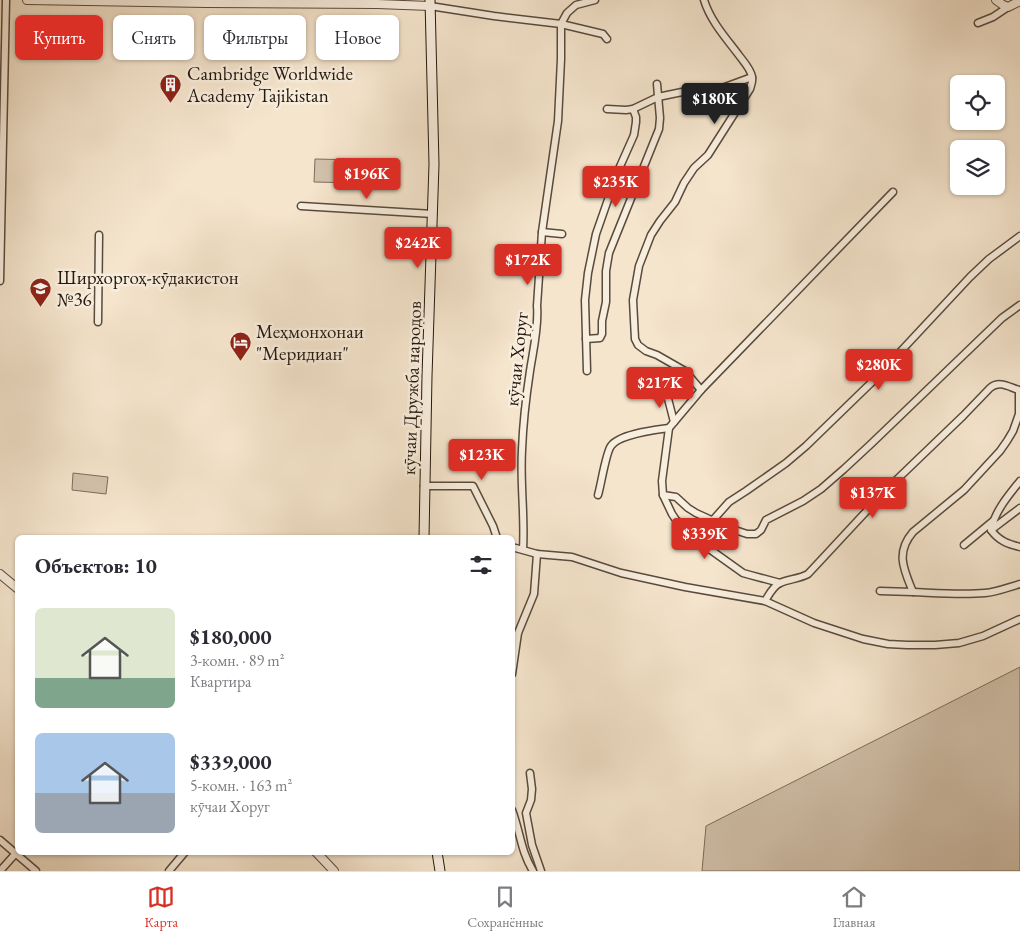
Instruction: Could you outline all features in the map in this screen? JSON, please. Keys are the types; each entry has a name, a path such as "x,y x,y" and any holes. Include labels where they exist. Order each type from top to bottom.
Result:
{"main road":[{"name":"кӯчаи Дружба народов","path":"424,535 434,164 430,3"},
{"path":"437,855 440,871"}],"street":[{"path":"0,281 6,0"},
{"path":"27,0 206,3 430,3 494,16 561,24 603,34 607,39"},
{"path":"561,24 567,13 576,5 595,0"},
{"path":"701,390 685,370 646,351 638,345 635,340 633,300 639,266 651,235 674,203 694,168 708,155 750,89 752,77 748,68 715,24 704,0"},
{"path":"996,0 1008,6"},
{"path":"978,23 993,17 1008,6 1020,1"},
{"name":"кӯчаи Хоруг","path":"523,549 522,451 527,390 537,312 542,232 558,121 561,24"},
{"path":"607,109 626,110 658,97 698,88 701,97 752,77"},
{"path":"586,339 600,338 602,334 602,321 606,302 606,262 659,129 657,84"},
{"path":"587,371 585,300 592,254 596,234 615,180 634,135 636,117 633,108"},
{"path":"598,494 608,450 613,443 625,437 672,425 701,390 893,192"},
{"path":"300,206 433,214"},
{"path":"542,232 562,234"},
{"path":"98,322 99,235"},
{"path":"714,520 729,502 806,446 873,381 970,277 989,259 1020,236"},
{"path":"663,495 676,497 696,513 743,533 751,535 759,532 766,520 771,516 791,508 821,489 872,443 1002,318 1020,305"},
{"path":"765,601 771,591 780,583 808,574 888,488 994,384 1020,390 1019,414 1007,442 964,490 907,539 904,548 903,568 913,592"},
{"path":"666,391 672,425 662,481 663,495 672,514 676,520 708,548 747,574 780,583"},
{"path":"991,530 996,513 1020,481"},
{"path":"424,486 473,486 496,535"},
{"path":"991,530 1020,508"},
{"path":"964,545 993,521"},
{"path":"991,530 999,539 1007,544 1020,547"},
{"path":"515,548 537,554 567,556 621,573 713,593 765,601 803,618 863,639 888,644 907,646 959,643 983,636 1020,619"},
{"path":"515,653 518,632 534,594 537,554"},
{"path":"0,574 15,586"},
{"path":"880,591 968,594 998,591 1020,584"},
{"path":"530,773 532,800 526,813 532,845 541,871"},
{"path":"515,820 521,846 533,871"},
{"path":"0,840 15,851"},
{"path":"0,871 15,853"},
{"path":"19,855 36,871"},
{"path":"169,871 182,855"},
{"path":"319,855 334,871"}],"shaded area":[{"path":"315,159 361,160 360,183 314,182"},
{"path":"73,473 108,477 106,494 72,490"},
{"path":"1020,667 1020,871 702,871 706,826"}],"place":[{"name":"Cambridge Worldwide Academy Tajikistan","path":"171,103"},
{"name":"Ширхоргоҳ-кӯдакистон №36","path":"41,307"},
{"name":"Меҳмонхонаи \"Меридиан\"","path":"240,361"}]}
